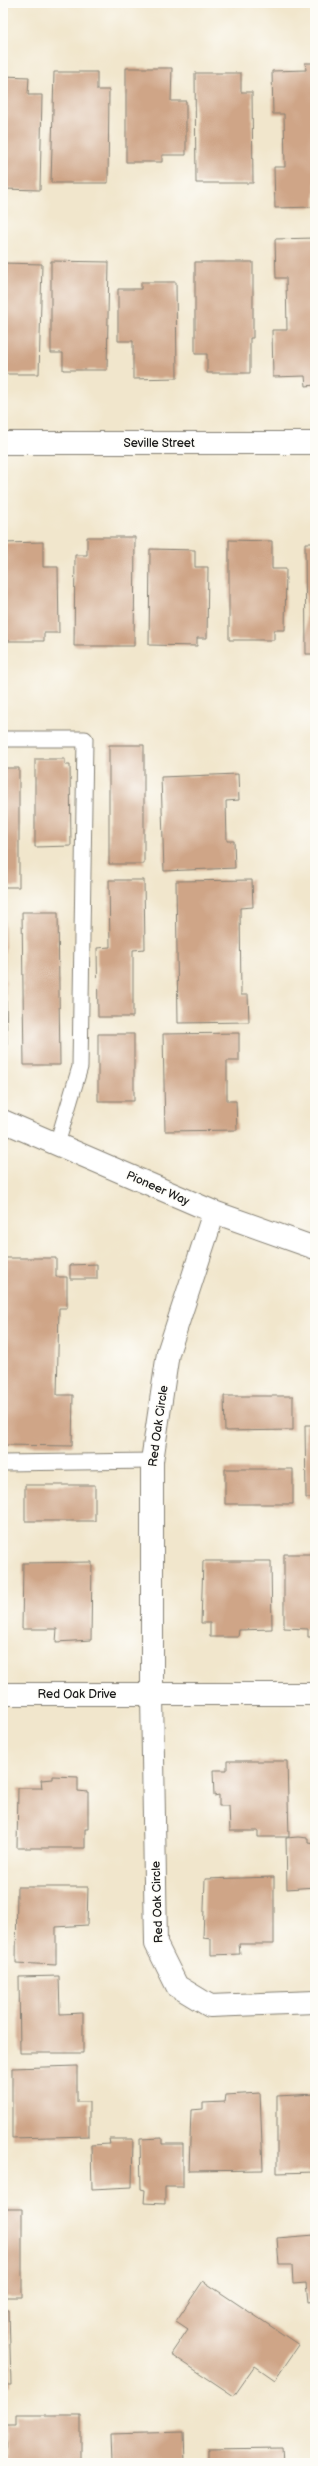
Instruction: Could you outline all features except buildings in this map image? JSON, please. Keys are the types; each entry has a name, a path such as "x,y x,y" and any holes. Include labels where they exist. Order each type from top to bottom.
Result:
{"street":[{"name":"Seville Street","path":"3,443 315,443"},
{"name":"Pioneer Way","path":"3,1121 214,1212 315,1248"},
{"name":"Red Oak Circle","path":"214,1212 168,1353 152,1461 152,1694 156,1944 177,1986 210,2006 315,2002"},
{"name":"Red Oak Drive","path":"3,1694 152,1694"},
{"path":"152,1694 315,1694"}],"lane":[{"path":"3,739 84,740 80,1067 57,1144"},
{"path":"3,1463 152,1461"}]}
